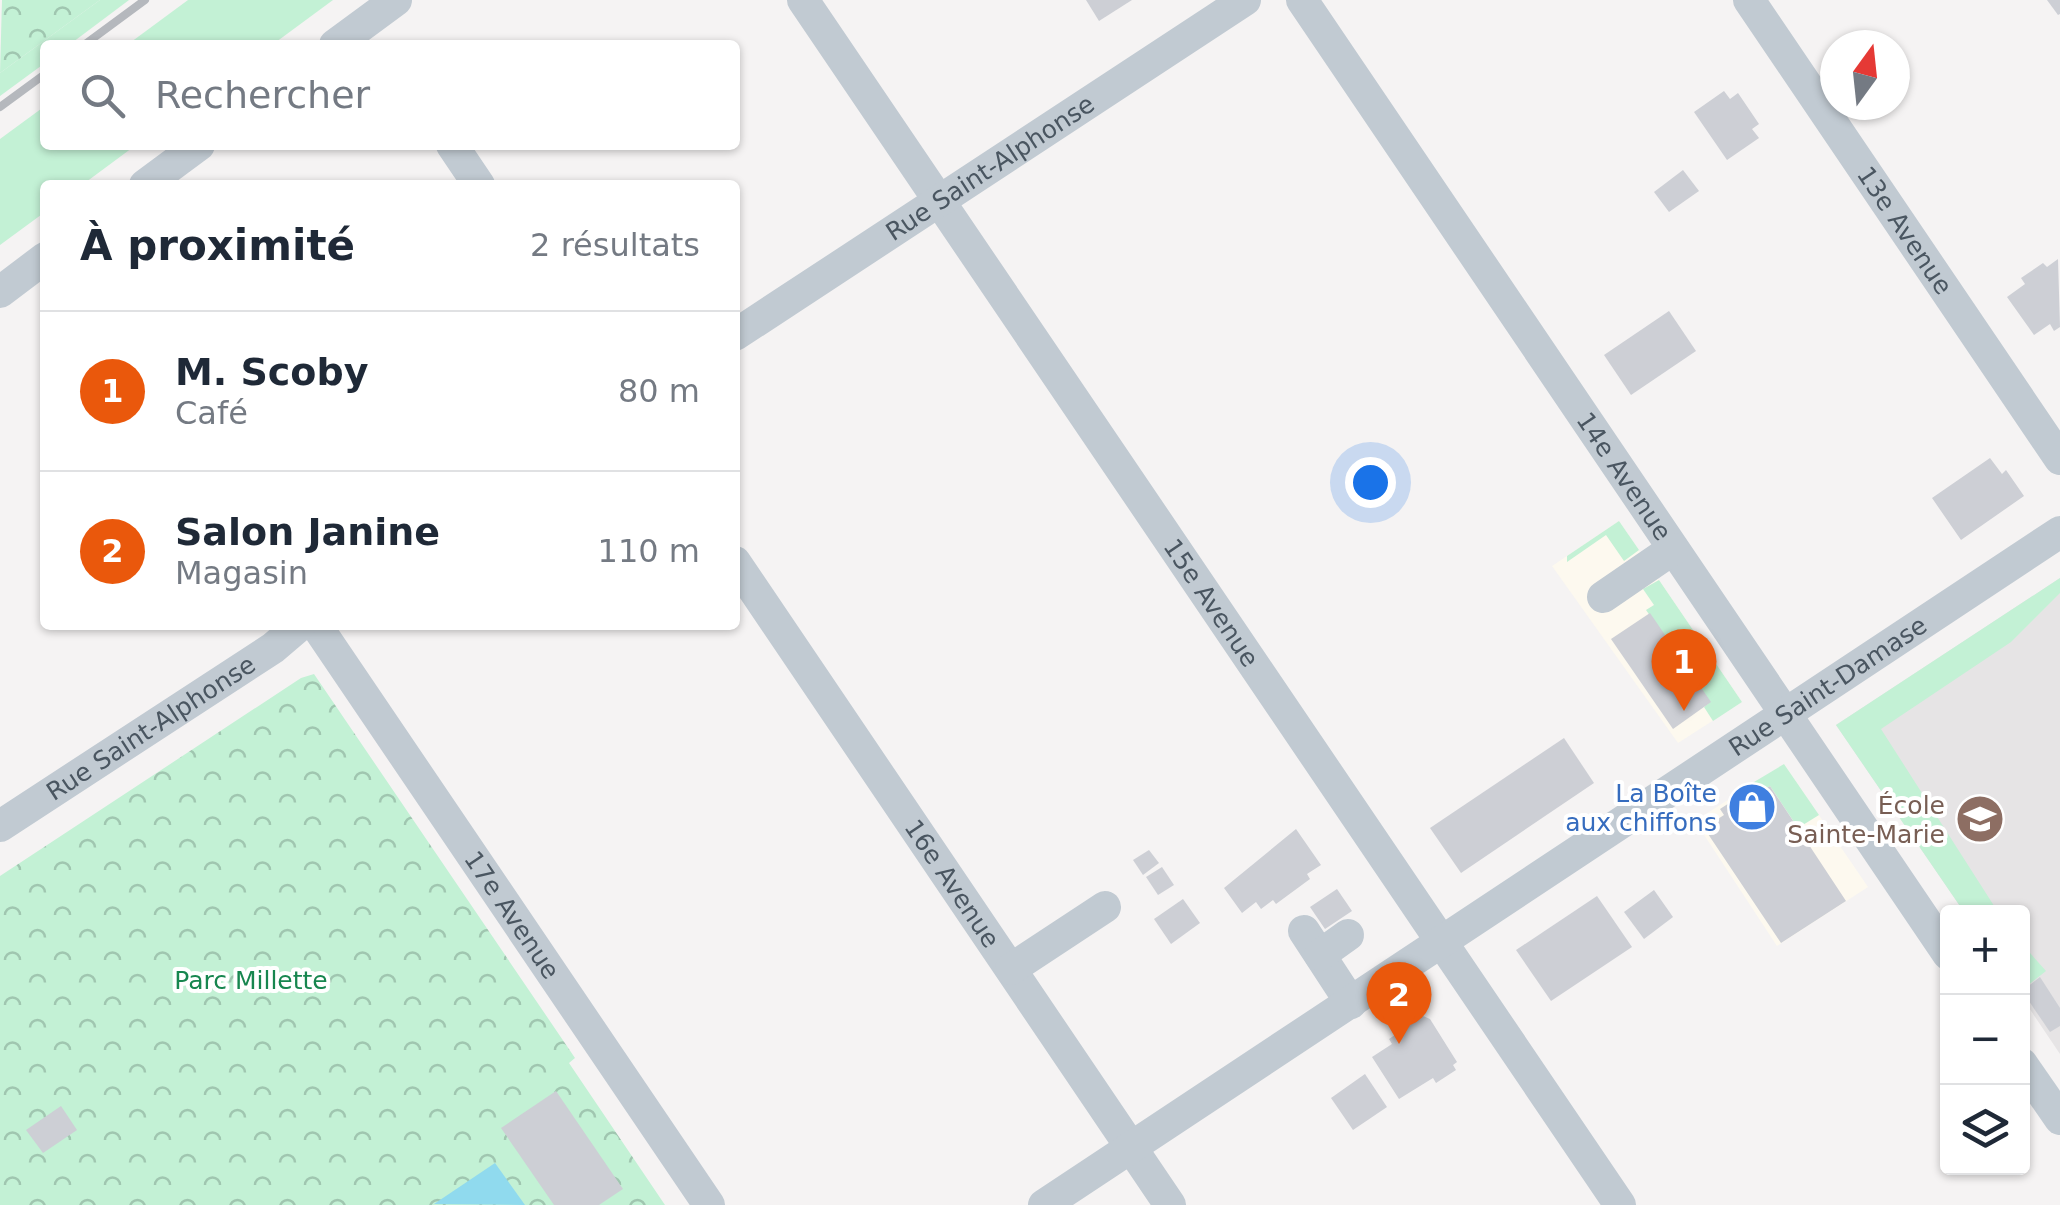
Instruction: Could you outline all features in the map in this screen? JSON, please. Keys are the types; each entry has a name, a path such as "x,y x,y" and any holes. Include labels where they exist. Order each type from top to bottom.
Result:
{"street":[{"path":"376,33 396,0"},
{"name":"15e Avenue","path":"803,0 1620,1205"},
{"name":"Rue Saint-Alphonse","path":"740,332 1245,0"},
{"name":"14e Avenue","path":"1302,0 1940,942"},
{"name":"13e Avenue","path":"1748,0 2060,459"},
{"path":"151,180 192,150"},
{"path":"455,150 476,180"},
{"path":"0,292 40,262"},
{"name":"Rue Saint-Damase","path":"1044,1205 2060,532"},
{"path":"1603,597 1673,549"},
{"name":"16e Avenue","path":"740,569 1170,1205"},
{"name":"Rue Saint-Alphonse","path":"0,826 273,648 294,630"},
{"name":"17e Avenue","path":"319,630 709,1205"},
{"path":"1010,969 1105,908"},
{"path":"1348,936 1312,943 1350,1002"},
{"path":"2030,1076 2060,1119"}],"shaded area":[{"path":"1619,521 1742,702 1678,743 1552,566"},
{"name":"École Sainte-Marie","path":"2060,578 2060,1054 2030,1009 2030,905 1959,905 1836,725"},
{"path":"1784,764 1868,887 1777,946 1695,821"}],"green space":[{"path":"2,0 100,0 40,40 0,73"},
{"path":"100,0 129,0 76,40 45,40"},
{"path":"188,0 333,0 279,40 134,40"},
{"path":"40,44 40,67 0,96 0,73"},
{"path":"40,110 40,150 129,150 89,180 40,180 40,216 0,245 0,139"},
{"path":"1619,521 1639,550 1624,561 1606,535 1567,562 1567,556"},
{"path":"2060,578 2060,593 2011,642 1881,729 1994,905 1959,905 1836,725"},
{"path":"1659,580 1742,702 1713,721 1704,707 1710,702 1646,610 1654,605 1643,589"},
{"name":"Parc Millette","path":"314,674 575,1058 569,1063 665,1205 0,1205 0,876 301,678"},
{"path":"1784,764 1819,815 1798,828 1770,786 1751,798 1744,788"},
{"path":"2030,953 2046,971 2030,984"}],"water":[{"path":"495,1163 525,1205 434,1204"}],"building":[{"path":"1086,0 1132,0 1099,21"},
{"path":"2047,0 2060,0 2060,14 2058,15"},
{"path":"1724,91 1730,99 1738,93 1759,124 1752,129 1759,138 1727,160 1694,112"},
{"path":"1683,170 1699,191 1669,212 1654,192"},
{"path":"2058,259 2060,327 2054,331 2050,324 2034,335 2007,297 2025,284 2021,278 2043,263 2047,267"},
{"path":"1669,311 1696,351 1631,395 1604,355"},
{"path":"1990,458 2002,474 2006,470 2024,496 1961,540 1932,498"},
{"path":"1650,613 1711,702 1673,729 1611,639"},
{"path":"1564,738 1594,783 1461,873 1430,828"},
{"path":"1770,786 1846,901 1781,943 1704,828 1724,815 1720,809 1747,791 1751,798"},
{"path":"1296,829 1321,865 1307,874 1310,879 1276,904 1273,900 1261,909 1256,902 1242,913 1224,888"},
{"path":"1149,850 1159,863 1143,875 1133,860"},
{"path":"1162,867 1174,885 1158,895 1146,877"},
{"path":"1337,889 1352,911 1325,929 1310,907"},
{"path":"1654,890 1673,917 1644,939 1624,912"},
{"path":"1597,896 1632,947 1551,1001 1516,950"},
{"path":"1183,899 1200,923 1171,944 1154,919"},
{"path":"2040,977 2060,1008 2060,1026 2050,1032 2030,1003 2030,985"},
{"path":"1423,1016 1430,1019 1457,1062 1453,1065 1456,1070 1436,1083 1433,1078 1399,1099 1372,1057 1392,1044 1389,1039"},
{"path":"1365,1074 1387,1107 1353,1130 1331,1098"},
{"path":"556,1091 623,1189 599,1205 554,1205 501,1128"},
{"path":"61,1106 77,1130 43,1153 26,1130"}],"railway":[{"path":"91,40 145,0"},
{"path":"0,107 40,78"}],"place":[{"name":"M. Scoby","path":"1684,711"},
{"name":"La Boîte aux chiffons","path":"1752,807"},
{"name":"École Sainte-Marie","path":"1980,819"},
{"name":"Salon Janine","path":"1399,1044"}]}
